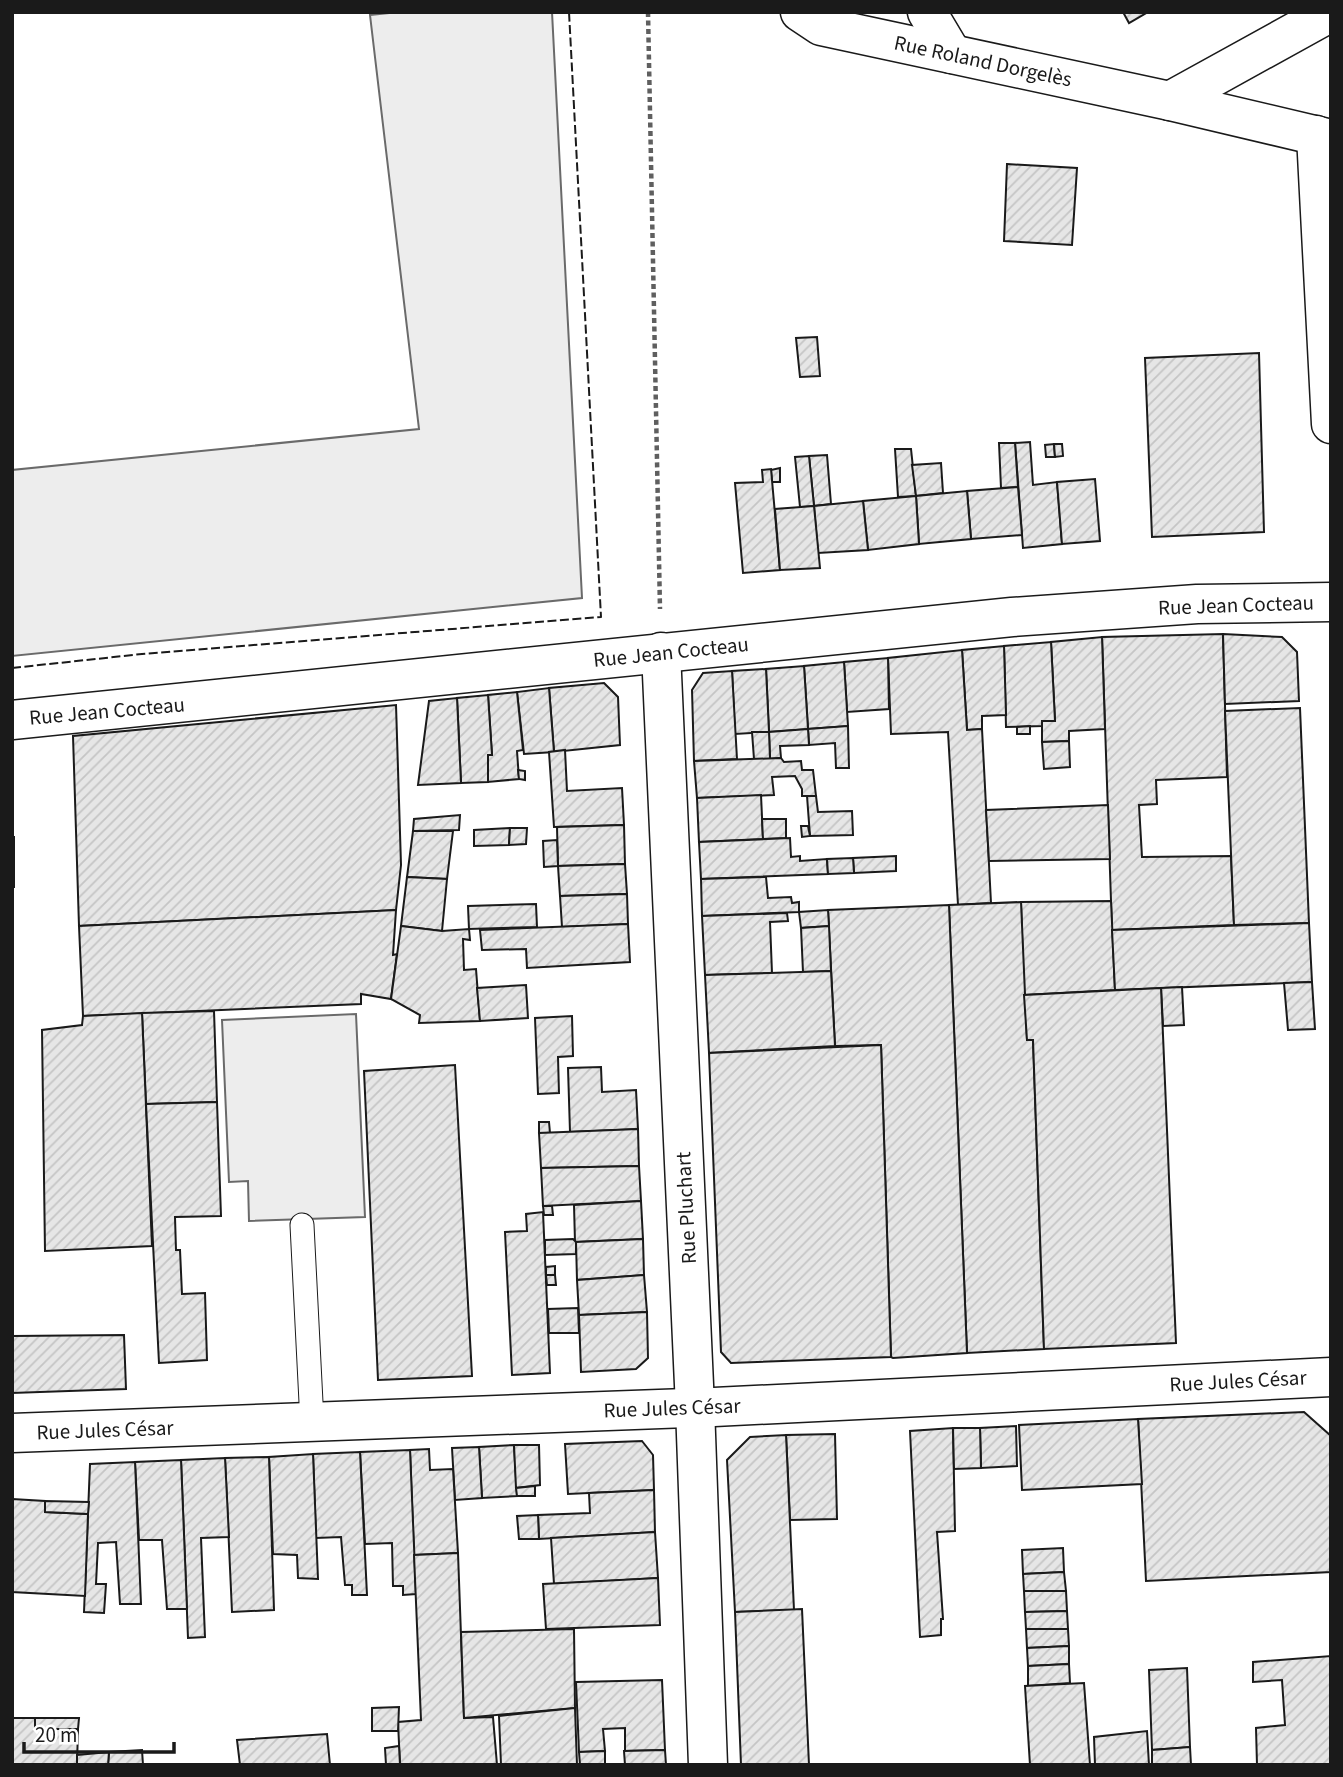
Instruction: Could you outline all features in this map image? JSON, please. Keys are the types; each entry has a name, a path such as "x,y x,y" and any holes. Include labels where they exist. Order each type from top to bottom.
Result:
{"street":[{"name":"Rue Roland Dorgelès","path":"800,12 821,26 1324,137 1331,424"},
{"path":"927,12 952,54"},
{"path":"1170,101 1331,12"},
{"name":"Rue Jean Cocteau","path":"12,720 1012,617 1197,604 1331,602"},
{"name":"Rue Pluchart","path":"661,652 695,1407 708,1765"},
{"name":"Rue Jules César","path":"12,1433 695,1407 1331,1377"}],"lane":[{"path":"302,1225 312,1422"}],"path":[{"path":"648,12 661,652"}],"shaded area":[{"path":"399,12 552,12 582,598 12,656 12,470 419,429 370,15"},
{"path":"356,1014 365,1217 249,1221 248,1181 229,1182 222,1020"}],"building":[{"path":"1123,12 1148,12 1129,23"},
{"path":"1007,164 1077,168 1072,245 1004,241"},
{"path":"817,337 820,376 800,377 796,338"},
{"path":"1259,353 1264,532 1152,537 1145,358"},
{"path":"1030,442 1033,485 1057,482 1062,544 1023,548 1015,443"},
{"path":"999,443 1015,443 1018,487 1001,488"},
{"path":"1054,444 1055,457 1046,457 1045,445"},
{"path":"1054,444 1062,444 1063,456 1055,457"},
{"path":"895,449 911,449 916,496 898,497"},
{"path":"827,455 831,504 814,506 809,456"},
{"path":"809,456 814,506 800,507 795,457"},
{"path":"941,463 943,493 916,496 912,465"},
{"path":"780,468 780,482 772,482 771,470"},
{"path":"771,469 780,570 743,573 735,483 763,482 762,470"},
{"path":"1095,479 1100,541 1062,544 1057,482"},
{"path":"1018,487 1022,535 971,539 967,491"},
{"path":"967,491 971,539 919,544 916,496"},
{"path":"916,496 919,544 868,550 863,501"},
{"path":"863,501 868,550 818,553 814,506"},
{"path":"814,506 820,568 780,570 775,509"},
{"path":"1223,634 1227,777 1156,780 1157,804 1139,805 1142,857 1231,856 1234,925 1112,930 1102,637"},
{"path":"1223,634 1282,637 1297,652 1299,701 1225,704"},
{"path":"1102,637 1105,729 1069,731 1069,741 1042,742 1042,721 1055,721 1051,642"},
{"path":"1051,642 1055,721 1042,721 1042,726 1006,727 1004,646"},
{"path":"1004,646 1006,715 982,716 982,729 967,730 962,650"},
{"path":"962,650 967,730 982,729 991,903 958,905 948,732 891,734 888,658"},
{"path":"888,658 889,709 847,712 844,662"},
{"path":"844,662 848,726 808,729 804,666"},
{"path":"804,666 808,729 769,732 766,669"},
{"path":"766,669 769,732 735,734 732,671"},
{"path":"732,671 737,759 694,761 692,690 703,673"},
{"path":"604,683 618,697 620,745 554,752 549,688"},
{"path":"549,688 554,752 524,754 517,692"},
{"path":"517,692 523,750 517,751 519,779 488,782 488,755 492,755 488,695"},
{"path":"488,695 492,755 488,755 488,782 461,783 457,698"},
{"path":"457,698 461,783 418,785 429,701"},
{"path":"396,705 401,865 396,910 79,926 73,736"},
{"path":"1300,708 1309,923 1234,925 1225,711"},
{"path":"848,726 849,768 836,768 835,743 809,745 808,729"},
{"path":"1030,726 1030,734 1017,734 1017,727"},
{"path":"808,729 809,745 780,746 781,758 770,759 769,732"},
{"path":"752,732 769,732 770,759 754,759"},
{"path":"1069,741 1070,767 1044,769 1042,742"},
{"path":"565,750 567,791 622,788 624,825 554,827 549,752"},
{"path":"781,758 784,762 801,761 802,770 813,770 816,796 802,796 802,789 795,776 772,777 774,795 697,798 694,761"},
{"path":"518,770 525,771 525,780 519,779"},
{"path":"761,795 763,839 699,842 697,798"},
{"path":"807,796 816,796 818,812 852,811 853,835 810,836"},
{"path":"1108,805 1110,859 989,861 986,810"},
{"path":"460,815 459,830 413,831 414,819"},
{"path":"762,819 786,819 786,838 763,839"},
{"path":"624,825 625,864 558,866 557,827"},
{"path":"801,826 808,826 810,836 802,837"},
{"path":"510,828 509,845 474,846 474,830"},
{"path":"510,828 527,828 526,844 509,845"},
{"path":"413,831 453,831 447,879 407,877"},
{"path":"14,837 14,887 12,887"},
{"path":"790,838 791,857 800,856 800,861 827,859 828,874 701,879 699,842"},
{"path":"557,840 558,866 544,867 543,841"},
{"path":"896,856 896,871 854,873 853,858"},
{"path":"853,858 854,873 828,874 827,859"},
{"path":"625,864 627,894 560,896 558,866"},
{"path":"407,877 447,879 442,931 401,926"},
{"path":"766,877 768,898 791,897 792,903 799,902 799,912 702,916 701,879"},
{"path":"627,894 628,924 562,927 560,896"},
{"path":"1111,901 1115,990 1024,995 1021,902"},
{"path":"1021,902 1027,1040 1033,1040 1044,1349 967,1353 949,905"},
{"path":"536,904 537,927 469,929 468,906"},
{"path":"949,905 967,1353 893,1358 881,1045 835,1046 828,910"},
{"path":"396,910 393,955 397,954 391,999 361,994 361,1004 83,1016 79,926"},
{"path":"828,910 829,926 801,928 799,912"},
{"path":"787,913 788,921 770,922 772,973 705,975 702,916"},
{"path":"1309,923 1312,982 1115,990 1112,930"},
{"path":"628,924 630,962 527,968 526,949 482,950 480,930"},
{"path":"401,926 442,931 469,929 470,940 463,939 464,970 476,969 480,1021 419,1023 420,1015 391,999"},
{"path":"829,926 831,971 803,972 801,928"},
{"path":"831,971 835,1046 709,1053 705,975"},
{"path":"1312,982 1315,1029 1288,1030 1284,983"},
{"path":"526,985 528,1018 480,1021 477,988"},
{"path":"1182,987 1184,1025 1163,1026 1161,988"},
{"path":"1161,988 1176,1343 1044,1349 1033,1040 1027,1040 1024,995"},
{"path":"214,1011 217,1102 146,1104 142,1013"},
{"path":"142,1013 152,1246 45,1251 42,1030 82,1025 83,1016"},
{"path":"572,1016 573,1056 558,1057 559,1093 538,1094 535,1018"},
{"path":"881,1045 891,1357 731,1363 721,1352 709,1053"},
{"path":"455,1065 472,1376 378,1380 364,1071"},
{"path":"601,1067 602,1092 636,1090 638,1129 570,1132 568,1068"},
{"path":"217,1102 221,1216 175,1217 182,1294 205,1293 207,1360 159,1363 146,1104"},
{"path":"539,1122 549,1122 550,1133 539,1133"},
{"path":"638,1129 639,1166 541,1168 539,1133"},
{"path":"639,1166 641,1201 543,1206 541,1168"},
{"path":"641,1201 643,1239 575,1242 574,1205"},
{"path":"543,1206 552,1206 553,1215 544,1215"},
{"path":"543,1212 550,1373 512,1375 505,1232 527,1231 526,1214"},
{"path":"573,1239 576,1242 576,1254 545,1255 545,1240"},
{"path":"643,1239 644,1275 577,1280 576,1242"},
{"path":"555,1266 555,1275 546,1275 546,1267"},
{"path":"546,1275 555,1275 556,1285 547,1285"},
{"path":"644,1275 647,1312 579,1315 577,1280"},
{"path":"578,1308 579,1333 549,1333 548,1309"},
{"path":"647,1312 648,1358 636,1369 581,1372 579,1315"},
{"path":"124,1335 126,1389 12,1393 12,1336"},
{"path":"1304,1412 1331,1436 1331,1572 1146,1581 1138,1419"},
{"path":"1138,1419 1142,1484 1022,1490 1019,1425"},
{"path":"1016,1426 1017,1466 981,1468 980,1428"},
{"path":"953,1428 955,1531 937,1532 943,1619 941,1635 920,1637 910,1431"},
{"path":"953,1428 980,1428 981,1468 954,1469"},
{"path":"835,1434 837,1519 790,1520 786,1435"},
{"path":"786,1435 794,1610 735,1612 727,1460 750,1437"},
{"path":"642,1441 653,1455 654,1490 568,1494 565,1444"},
{"path":"514,1445 517,1496 482,1498 479,1447"},
{"path":"514,1445 539,1445 540,1485 516,1488"},
{"path":"479,1447 482,1498 455,1500 452,1448"},
{"path":"429,1449 430,1470 453,1469 458,1553 414,1555 410,1450"},
{"path":"410,1450 416,1594 403,1595 403,1586 393,1586 392,1543 365,1544 360,1452"},
{"path":"360,1452 367,1595 352,1595 352,1585 345,1585 341,1537 316,1538 313,1454"},
{"path":"313,1454 318,1579 298,1578 297,1555 273,1554 269,1457"},
{"path":"269,1457 274,1610 232,1612 225,1458"},
{"path":"225,1458 229,1537 201,1538 205,1637 188,1638 181,1460"},
{"path":"181,1460 187,1609 167,1609 162,1540 139,1540 135,1462"},
{"path":"135,1462 141,1604 120,1604 116,1542 98,1543 96,1584 106,1584 104,1613 84,1612 90,1464"},
{"path":"535,1486 535,1496 517,1496 516,1488"},
{"path":"654,1490 655,1532 539,1539 538,1515 590,1513 589,1493"},
{"path":"12,1499 45,1501 45,1512 88,1514 85,1596 12,1592"},
{"path":"45,1501 89,1502 88,1514 45,1512"},
{"path":"538,1515 539,1539 519,1539 517,1516"},
{"path":"655,1532 658,1578 554,1584 551,1538"},
{"path":"1063,1548 1064,1572 1023,1574 1022,1550"},
{"path":"458,1553 464,1718 493,1717 497,1765 400,1765 398,1722 421,1720 414,1555"},
{"path":"1064,1572 1066,1591 1024,1591 1023,1574"},
{"path":"658,1578 660,1625 546,1629 543,1584"},
{"path":"1024,1591 1066,1591 1067,1611 1025,1612"},
{"path":"802,1609 809,1765 741,1765 735,1612"},
{"path":"1067,1611 1068,1629 1026,1629 1025,1612"},
{"path":"574,1629 575,1708 464,1718 461,1632"},
{"path":"1026,1629 1068,1629 1069,1646 1027,1648"},
{"path":"1069,1646 1069,1664 1028,1666 1027,1648"},
{"path":"1331,1656 1331,1765 1257,1765 1256,1728 1285,1725 1282,1680 1253,1682 1253,1662"},
{"path":"1069,1664 1070,1683 1028,1686 1028,1666"},
{"path":"1187,1668 1190,1747 1152,1750 1149,1670"},
{"path":"662,1680 665,1750 625,1751 625,1728 603,1729 605,1751 579,1752 576,1682"},
{"path":"1084,1683 1090,1765 1030,1765 1025,1686"},
{"path":"399,1707 398,1731 372,1731 372,1708"},
{"path":"575,1708 577,1765 501,1765 499,1716"},
{"path":"12,1718 35,1718 35,1729 78,1729 77,1765 12,1765"},
{"path":"35,1718 79,1718 78,1729 35,1729"},
{"path":"1147,1731 1149,1765 1095,1765 1094,1737"},
{"path":"327,1734 330,1765 240,1765 237,1740"},
{"path":"399,1746 400,1765 386,1765 385,1748"},
{"path":"1190,1747 1191,1765 1152,1765 1152,1750"},
{"path":"142,1750 143,1765 108,1765 109,1752"},
{"path":"665,1750 666,1765 625,1765 624,1751"},
{"path":"605,1751 605,1765 580,1765 579,1752"},
{"path":"109,1752 108,1765 77,1765 77,1755"}],"fence":[{"path":"12,668 142,654 601,617 569,12"}]}
